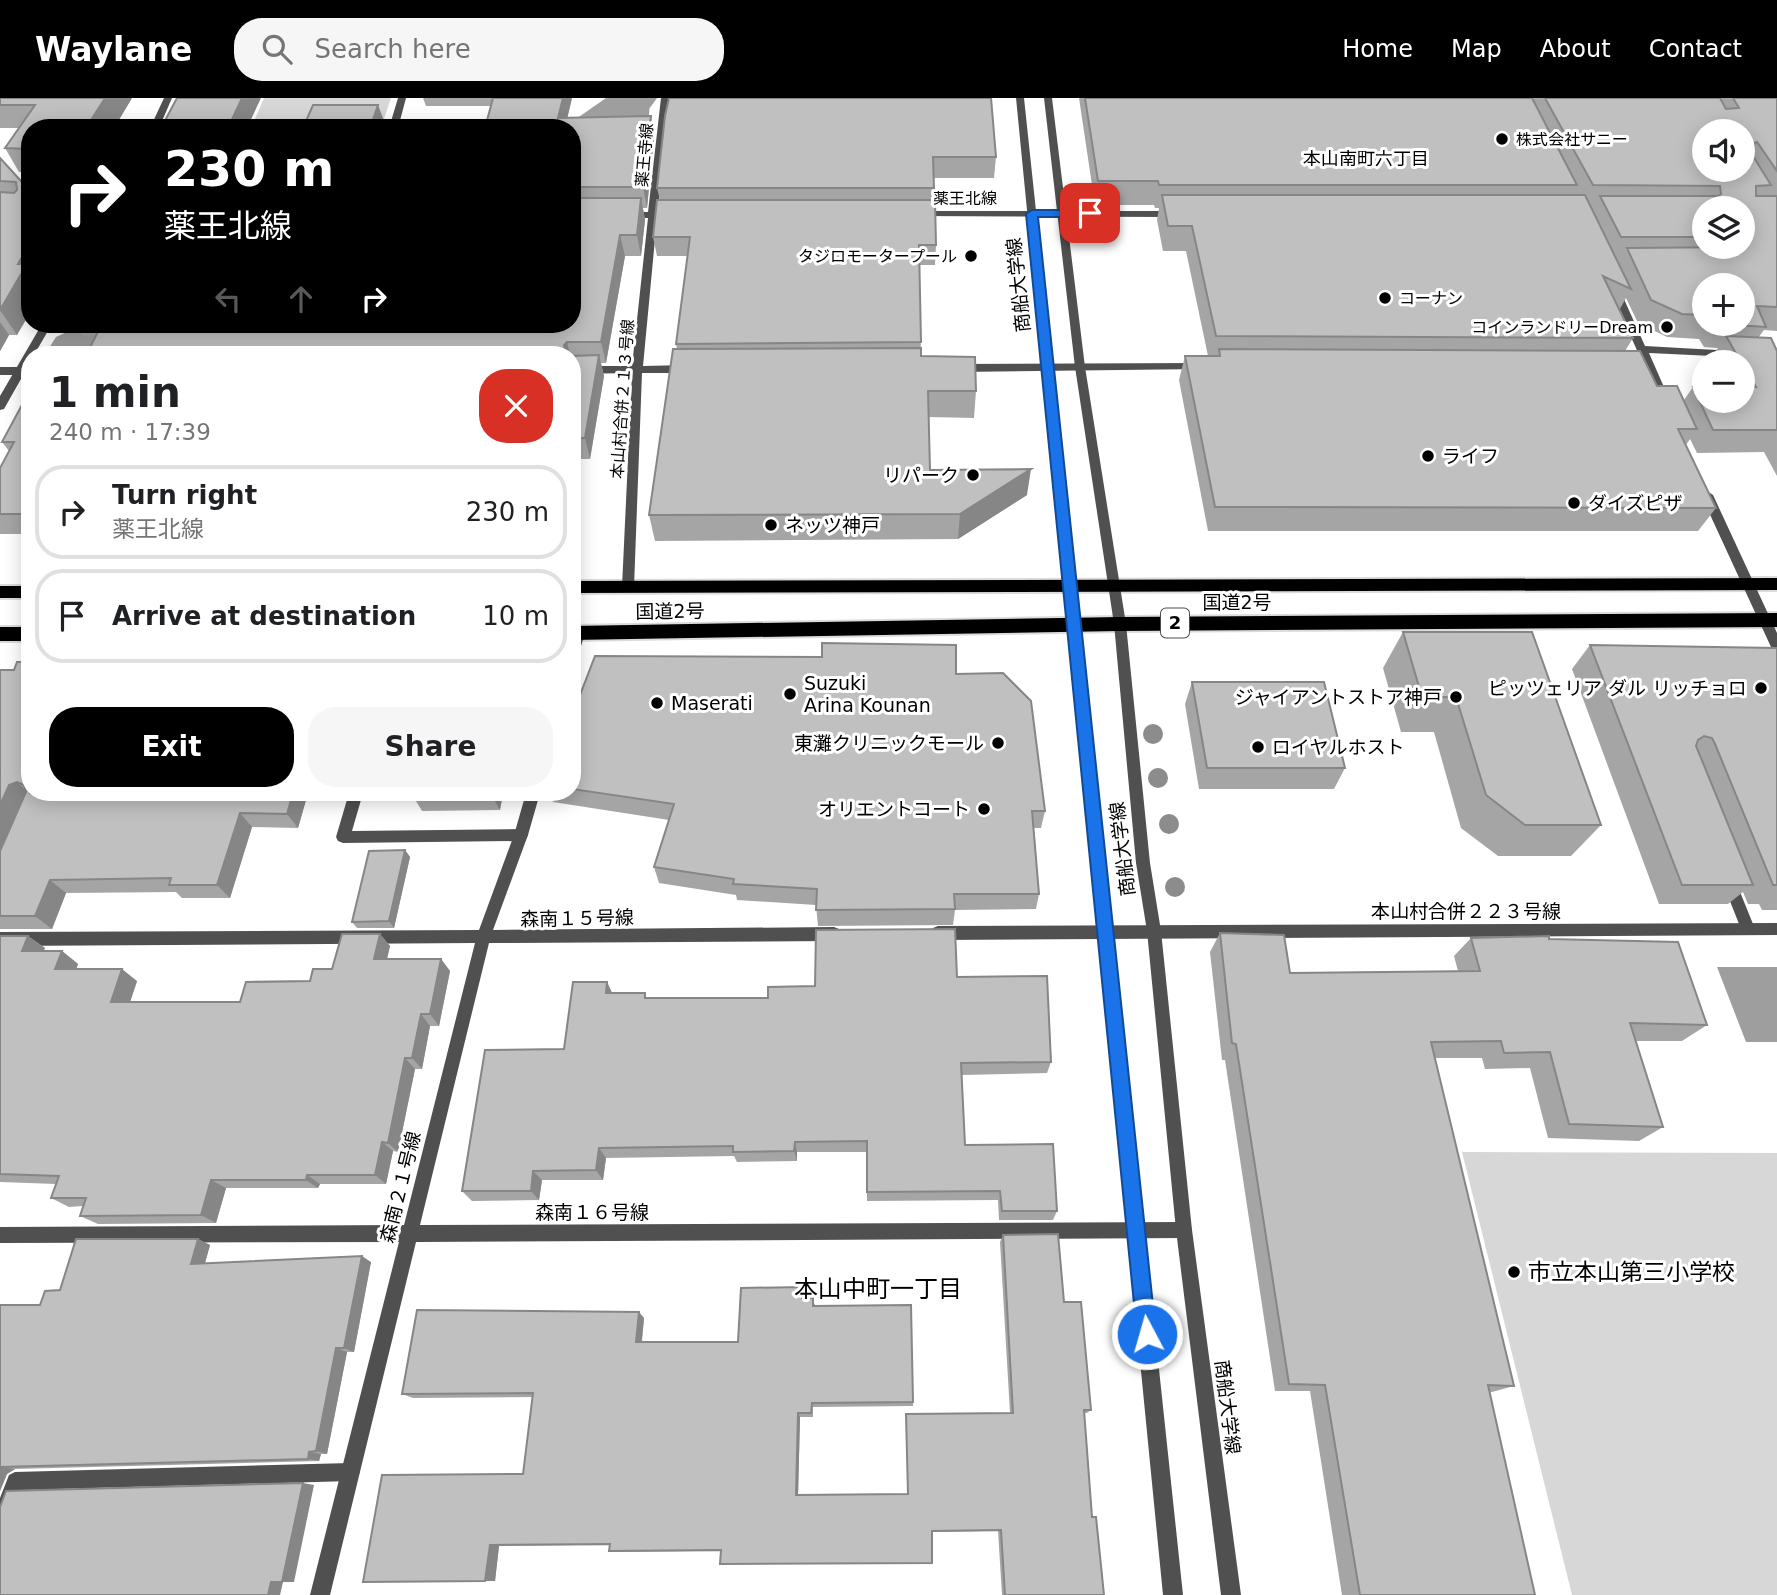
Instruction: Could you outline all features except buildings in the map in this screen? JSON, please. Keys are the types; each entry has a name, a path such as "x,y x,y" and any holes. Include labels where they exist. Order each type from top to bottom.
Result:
{"highway":[{"name":"国道2号","path":"581,587 1777,584"},
{"path":"0,592 21,592"},
{"name":"国道2号","path":"581,634 1074,624 1770,620"},
{"path":"0,634 21,634"}],"street":[{"path":"158,119 168,98"},
{"path":"396,119 402,98"},
{"name":"商船大学線","path":"1020,98 1173,1595"},
{"name":"商船大学線","path":"1048,98 1080,367 1120,624 1143,863 1154,931 1184,1230 1231,1595"},
{"path":"665,102 678,106"},
{"name":"薬王寺線","path":"655,215 665,102"},
{"name":"薬王北線","path":"906,214 1188,214"},
{"path":"614,215 683,215"},
{"name":"本山村合併２１３号線","path":"628,587 637,370 655,215"},
{"path":"1609,278 1674,420"},
{"path":"1642,349 1692,352"},
{"path":"938,368 1205,368"},
{"path":"581,370 706,369"},
{"path":"1637,369 1651,369"},
{"path":"0,371 21,371"},
{"path":"0,407 21,376"},
{"path":"1702,484 1747,585 1770,620 1777,647"},
{"path":"354,801 343,837 521,835"},
{"name":"森南２１号線","path":"320,1595 483,938 531,801"},
{"path":"1723,867 1748,929"},
{"name":"本山村合併２２３号線","path":"1154,931 1777,929"},
{"path":"925,933 1154,931"},
{"name":"森南１５号線","path":"0,939 856,934"},
{"name":"森南１６号線","path":"0,1235 1184,1230"},
{"path":"0,1524 15,1480 351,1472"}],"shaded area":[{"path":"264,98 391,98 384,119 255,119"},
{"path":"1717,967 1777,967 1777,1042 1746,1042"},
{"path":"1462,1152 1777,1153 1777,1595 1572,1595"}],"waterway":[{"path":"581,139 620,113 632,98"},
{"path":"643,133 646,98"},
{"path":"87,346 114,333"}],"place":[{"name":"株式会社サニー","path":"1502,139"},
{"name":"タジロモータープール","path":"971,256"},
{"name":"コーナン","path":"1385,298"},
{"name":"コインランドリーDream","path":"1667,327"},
{"name":"ライフ","path":"1428,456"},
{"name":"リパーク","path":"973,475"},
{"name":"ダイズピザ","path":"1574,503"},
{"name":"ネッツ神戸","path":"771,525"},
{"name":"ピッツェリア ダル リッチョロ","path":"1761,688"},
{"name":"Suzuki Arina Kounan","path":"790,694"},
{"name":"ジャイアントストア神戸","path":"1456,697"},
{"name":"Maserati","path":"657,703"},
{"name":"東灘クリニックモール","path":"998,743"},
{"name":"ロイヤルホスト","path":"1258,747"},
{"name":"オリエントコート","path":"984,809"},
{"name":"市立本山第三小学校","path":"1514,1272"}],"district":[{"name":"本山南町六丁目","path":"1366,159"},
{"name":"本山中町一丁目","path":"878,1289"}],"route":[{"path":"1090,213 1032,214 1147,1334"}]}
